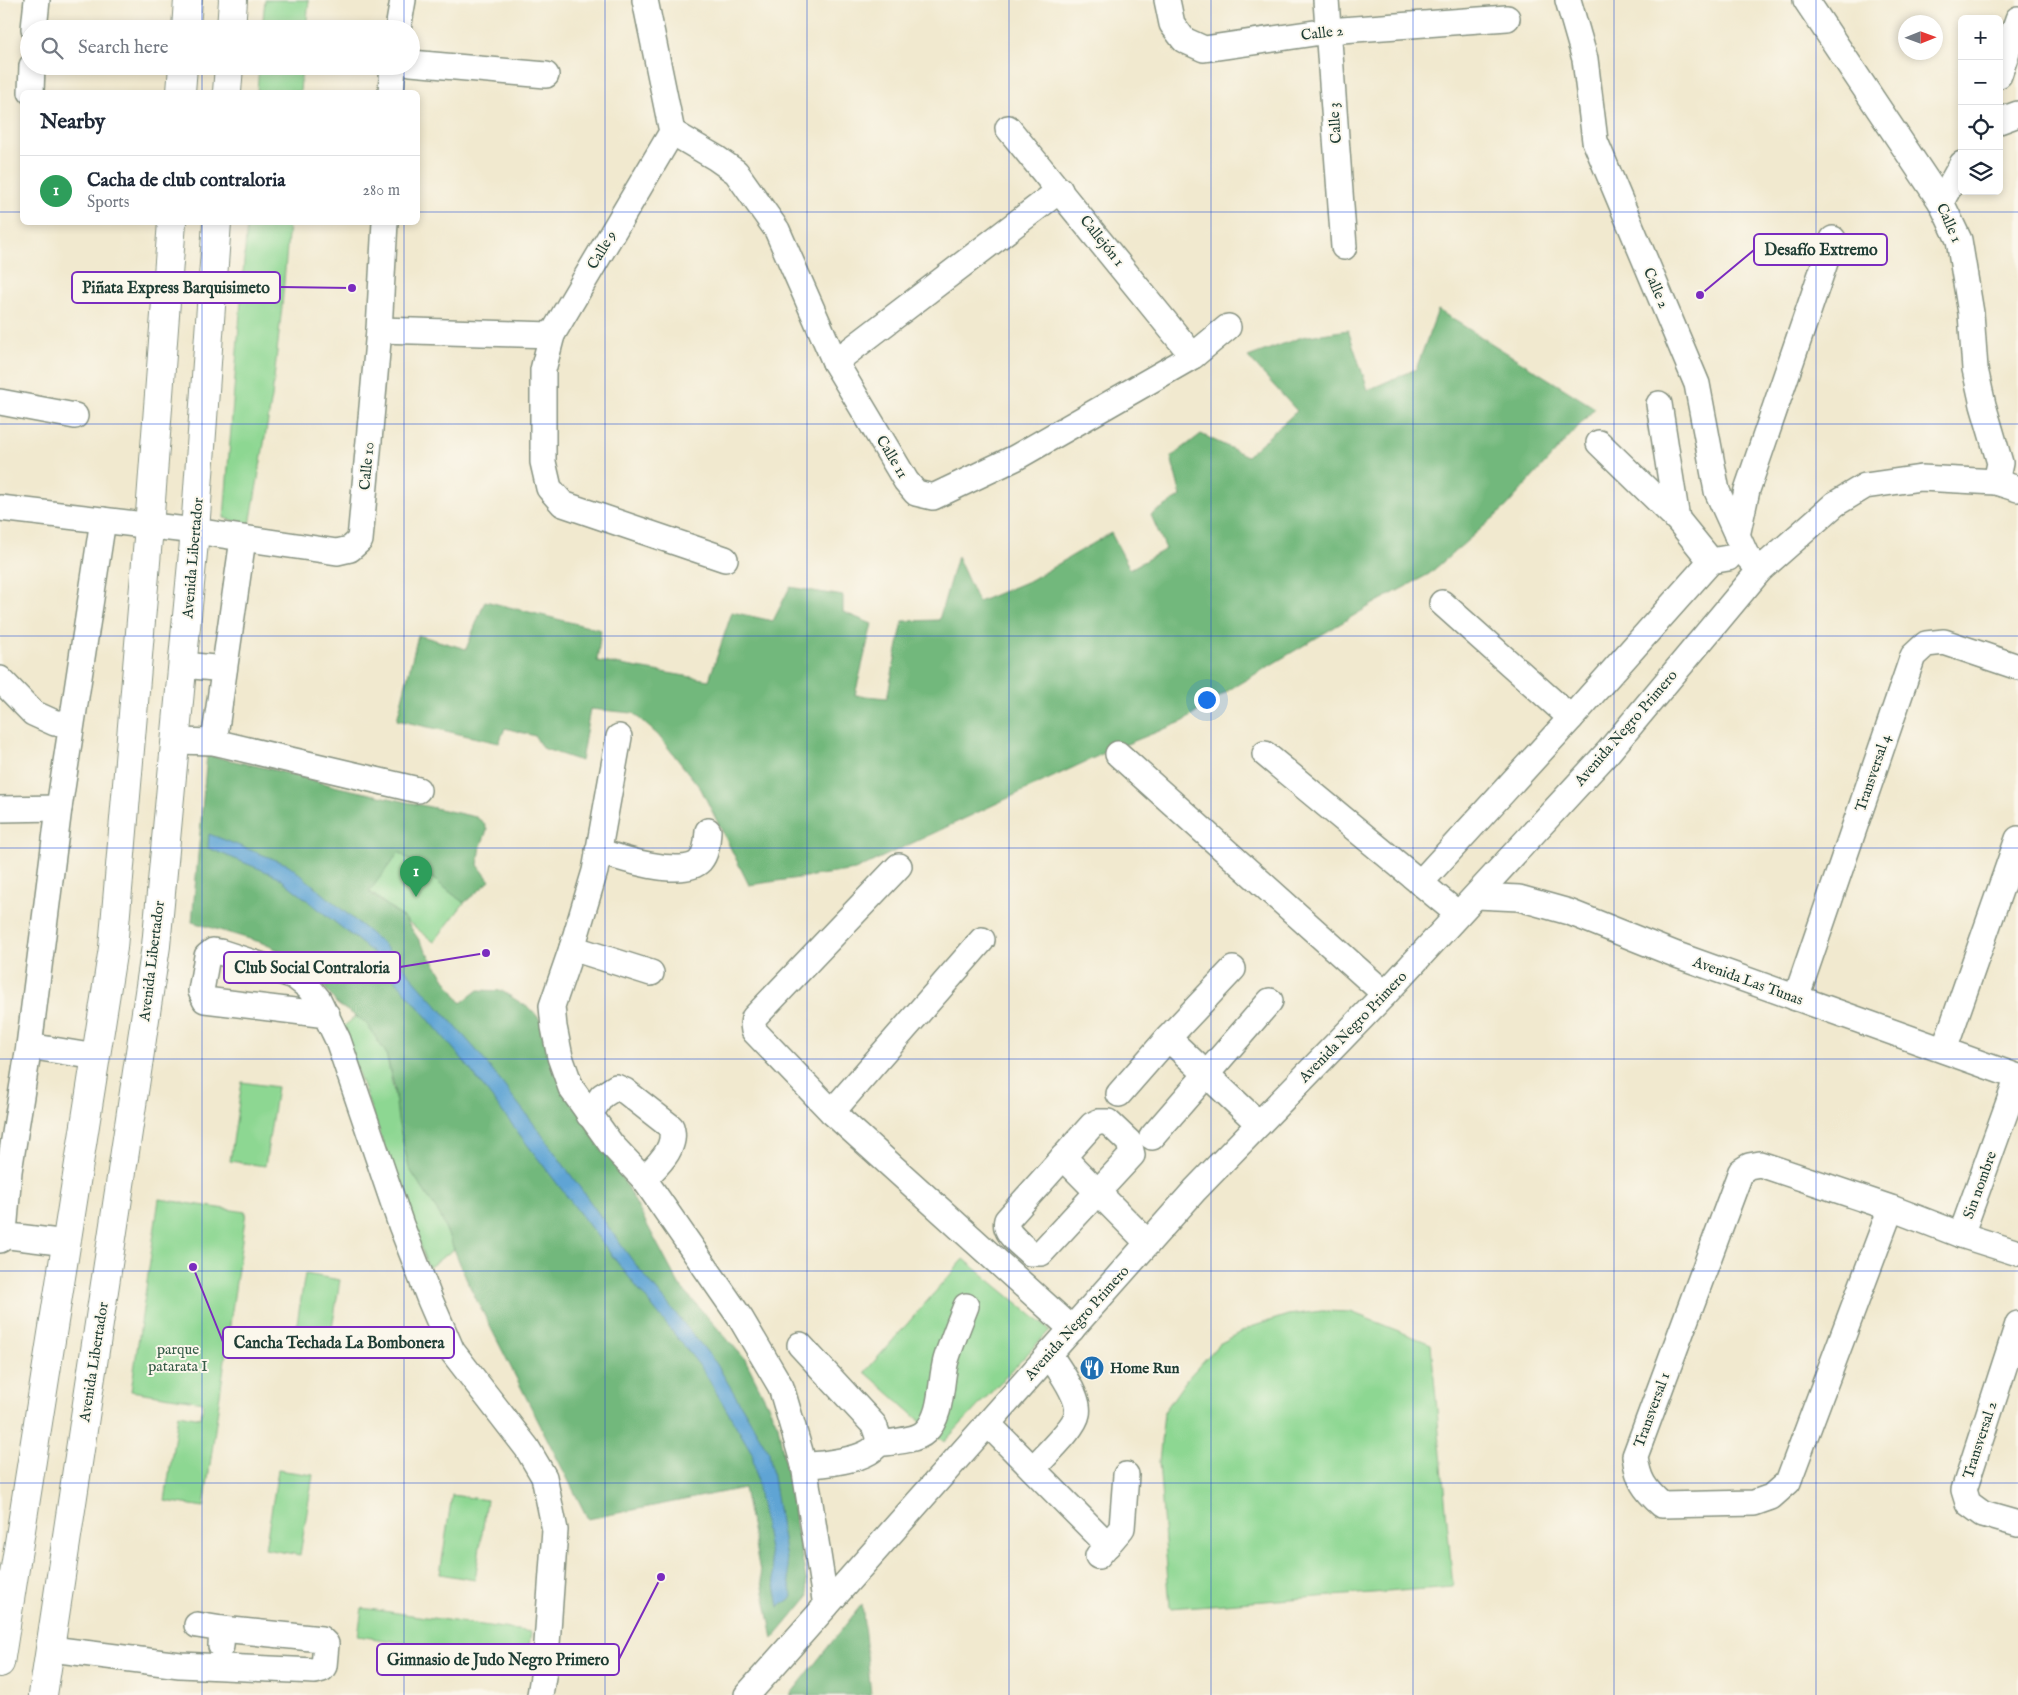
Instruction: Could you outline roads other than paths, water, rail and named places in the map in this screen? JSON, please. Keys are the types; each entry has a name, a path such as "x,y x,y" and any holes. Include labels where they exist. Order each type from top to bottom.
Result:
{"main road":[{"path":"187,20 188,0"},
{"path":"232,20 233,0"},
{"path":"181,90 182,75"},
{"path":"227,90 228,75"},
{"path":"0,1663 4,1607 67,1243 113,948 149,527 172,225"},
{"name":"Avenida Libertador","path":"44,1695 156,946 184,665 217,225"}],"street":[{"path":"35,20 37,0"},
{"path":"400,20 403,0"},
{"path":"645,0 672,132"},
{"name":"Calle 2","path":"1167,0 1172,24 1184,40 1204,50 1328,31 1507,18"},
{"name":"Calle 3","path":"1326,0 1344,247"},
{"name":"Calle 2","path":"1568,0 1585,59 1595,141 1697,384 1717,491 1748,553"},
{"name":"Calle 1","path":"1806,0 1941,202 1960,240 1971,313 1975,369 1983,405 2007,485"},
{"path":"2003,64 2017,27"},
{"path":"420,64 546,74"},
{"path":"31,90 32,75"},
{"path":"392,90 393,75"},
{"path":"2003,120 2018,114"},
{"name":"Callejón 1","path":"1008,128 1194,356"},
{"name":"Calle 9","path":"672,132 552,335 543,370 543,462 549,488 563,504 725,560"},
{"name":"Calle 11","path":"672,132 736,172 777,230 835,362 906,481 916,493 932,497 1015,458 1194,356 1228,327"},
{"path":"1941,202 1958,171"},
{"path":"835,362 1060,190"},
{"name":"Calle 10","path":"0,508 337,552 350,550 360,540 379,330 385,225"},
{"path":"1420,883 1712,561 1748,553 1747,490 1833,239"},
{"path":"379,330 552,335"},
{"path":"0,402 75,416"},
{"path":"1659,404 1677,519"},
{"path":"1599,443 1677,519 1712,561"},
{"name":"Avenida Negro Primero","path":"747,1695 1195,1190 1385,994 1609,751 1748,553 1865,486 1921,478 2007,485"},
{"path":"67,1243 1,1229 4,1172 29,1046 59,808 103,520"},
{"path":"214,742 243,539"},
{"path":"1442,603 1571,718"},
{"name":"Transversal 4","path":"1796,998 1913,656 1926,644 1944,642 2018,667"},
{"path":"184,665 224,669"},
{"path":"0,680 33,713 55,723 72,723"},
{"path":"619,737 595,871 552,1006 560,1057 571,1088 589,1115 610,1144 644,1180 741,1319 781,1387 804,1465 826,1606"},
{"path":"176,741 214,742 418,790"},
{"path":"1118,754 1385,994"},
{"path":"1265,754 1458,914"},
{"path":"0,809 59,808"},
{"path":"598,851 669,868 689,868 700,861 705,852 708,831"},
{"path":"1944,1050 2018,838"},
{"path":"899,866 754,1018 752,1024 754,1031 832,1112 1072,1329"},
{"name":"Avenida Las Tunas","path":"1477,896 1519,898 1569,912 1678,955 2018,1077"},
{"path":"832,1112 982,940"},
{"path":"572,948 651,973"},
{"path":"1119,1094 1168,1038 1233,969"},
{"path":"1152,1137 1270,1001"},
{"path":"326,1015 338,1040 401,1225 452,1351 527,1448 544,1477 555,1530 546,1658 540,1695"},
{"path":"1168,1038 1259,1124"},
{"path":"29,1046 96,1057"},
{"name":"Sin nombre","path":"1962,1236 2018,1077"},
{"path":"589,1115 602,1096 616,1087 625,1091 671,1127 673,1134 668,1152 644,1180"},
{"path":"1098,1122 1108,1122 1129,1142 1132,1155 1097,1192 1040,1253 1030,1253 1008,1231 1005,1225 1007,1220 1092,1125 1098,1122"},
{"path":"1063,1157 1148,1243"},
{"name":"Transversal 1","path":"1891,1208 1788,1482 1771,1497 1754,1503 1662,1505 1647,1492 1638,1475 1635,1456 1741,1171 1750,1166 1760,1164 1891,1208 1962,1236"},
{"path":"1962,1236 2018,1253"},
{"path":"877,1444 916,1437 924,1433 930,1425 938,1408 947,1359 966,1306"},
{"name":"Transversal 2","path":"2018,1324 1964,1490 1968,1503 1983,1514 2018,1524"},
{"path":"800,1346 874,1426 878,1437 877,1444 873,1450 865,1454 828,1464 804,1465"},
{"path":"1032,1469 1071,1426 1078,1414 1078,1407 1072,1392 1050,1354"},
{"path":"988,1424 1032,1469 1103,1551 1122,1528 1126,1476"},
{"path":"51,1649 187,1665 319,1671 324,1668 326,1644 322,1640 197,1625"},
{"path":"219,1666 222,1629"}],"water":[{"path":"209,834 289,865 383,944 477,1051 537,1128 632,1260 716,1363 769,1452 792,1597 779,1607 752,1453 703,1370 620,1266 462,1059 371,951 277,876 208,848"}],"place":[{"name":"Piñata Express Barquisimeto","path":"352,288"},
{"name":"Desafío Extremo","path":"1700,295"},
{"name":"Cacha de club contraloria","path":"416,897"},
{"name":"Club Social Contraloria","path":"486,953"},
{"name":"Cancha Techada La Bombonera","path":"193,1267"},
{"name":"Home Run","path":"1092,1368"},
{"name":"Gimnasio de Judo Negro Primero","path":"661,1577"}],"park label":[{"name":"parque patarata I","path":"178,1358"}]}
